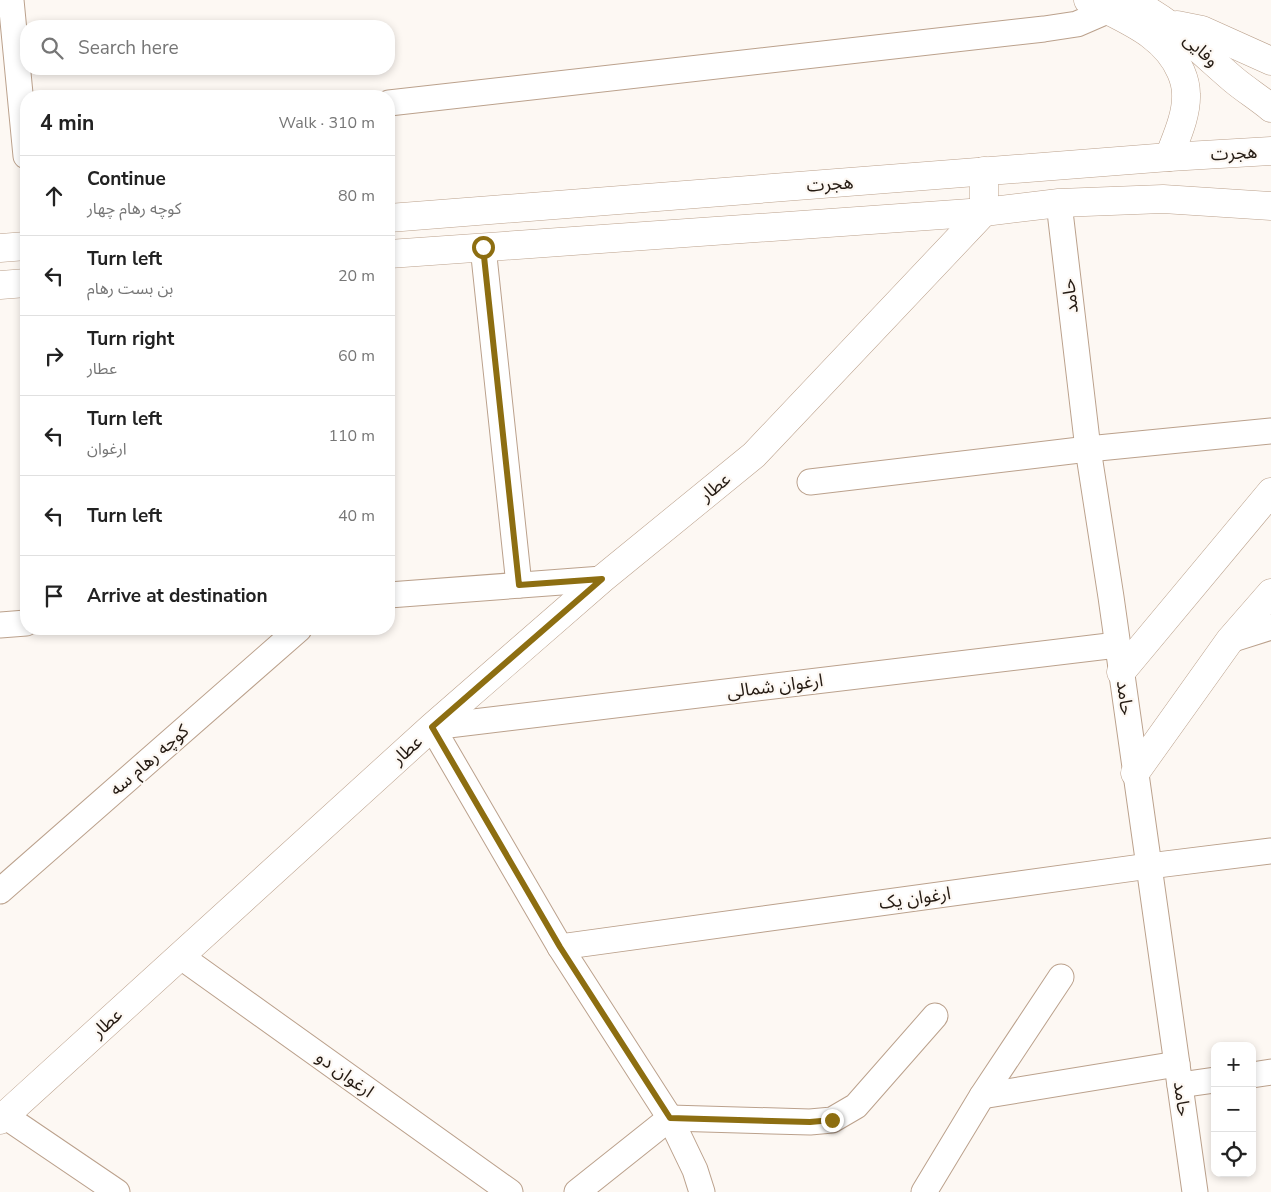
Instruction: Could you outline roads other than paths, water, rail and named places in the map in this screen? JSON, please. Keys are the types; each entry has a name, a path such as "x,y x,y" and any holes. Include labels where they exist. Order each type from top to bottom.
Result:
{"street":[{"path":"11,0 20,90"},
{"path":"395,102 1044,30 1077,24 1107,4 1156,38 1171,53 1185,83 1186,95 1183,116 1169,157"},
{"name":"وفایی","path":"1107,4 1144,7 1183,33 1235,81 1271,108"},
{"path":"1168,23 1202,30 1271,61"},
{"name":"هجرت","path":"395,218 1169,157 1271,151"},
{"path":"984,172 984,212"},
{"path":"395,254 984,212 1059,203 1162,198 1259,205 1271,227"},
{"name":"حامد","path":"1059,203 1088,449 1195,1192"},
{"name":"عطار","path":"2,1118 432,727 602,579 754,455 984,212"},
{"path":"0,248 20,246"},
{"path":"483,247 519,585"},
{"path":"0,285 20,283"},
{"path":"810,482 1088,449 1271,431"},
{"path":"1121,672 1271,492"},
{"path":"395,595 602,579"},
{"path":"1136,773 1230,640 1271,593"},
{"path":"0,625 20,623"},
{"path":"1230,640 1271,627"},
{"name":"کوچه رهام سه","path":"0,890 292,635"},
{"name":"ارغوان شمالی","path":"432,727 1117,645"},
{"path":"432,727 560,947 670,1118 695,1170 702,1192"},
{"name":"ارغوان یک","path":"560,947 1271,851"},
{"name":"ارغوان دو","path":"180,956 510,1192"},
{"path":"924,1192 982,1096 1061,977"},
{"path":"577,1192 670,1118 810,1122 832,1120 856,1106 935,1016"},
{"path":"1256,1074 1271,1072"},
{"path":"982,1096 1178,1074 1211,1079"},
{"path":"2,1118 117,1192"}]}
